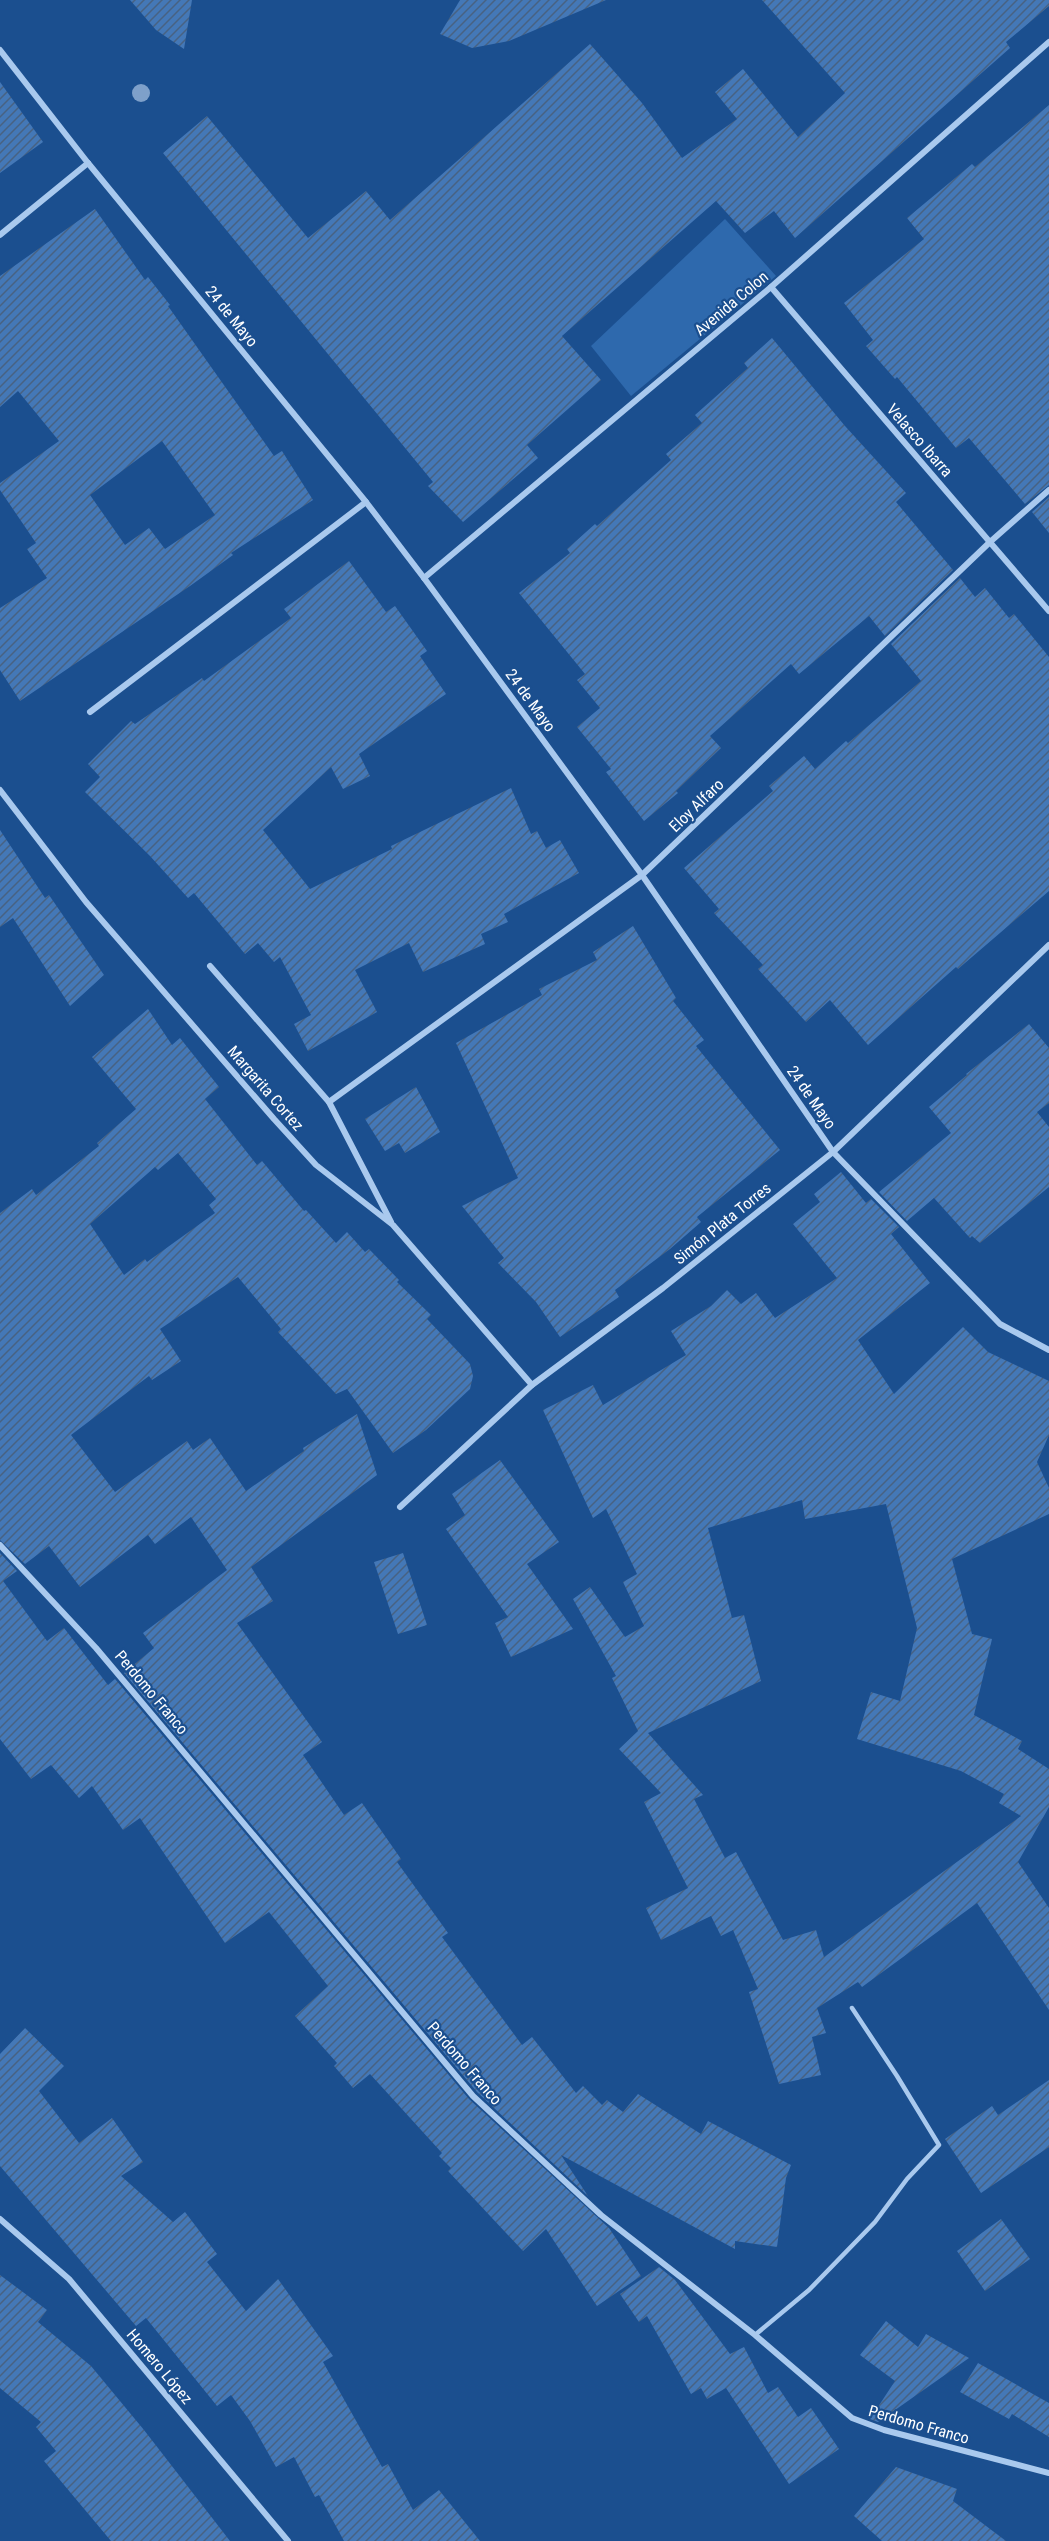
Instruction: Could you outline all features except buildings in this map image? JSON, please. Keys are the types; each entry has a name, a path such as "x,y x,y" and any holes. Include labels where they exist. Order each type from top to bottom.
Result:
{"street":[{"name":"Avenida Colon","path":"424,578 771,287 1049,42"},
{"name":"24 de Mayo","path":"0,51 88,163 366,502 424,578 642,875 833,1152 1000,1324 1049,1350"},
{"path":"0,235 88,163"},
{"name":"Velasco Ibarra","path":"771,287 1049,611"},
{"name":"Eloy Alfaro","path":"329,1102 642,875 990,542 1049,490"},
{"path":"90,712 366,502"},
{"name":"Margarita Cortez","path":"0,790 86,902 273,1119 316,1165 393,1225 532,1385"},
{"name":"Simón Plata Torres","path":"400,1507 532,1385 663,1288 833,1152 1049,945"},
{"path":"210,966 329,1102 393,1225"},
{"name":"Perdomo Franco","path":"0,1545 96,1648 473,2096 601,2216 755,2335 852,2418 884,2430 1049,2473"},
{"name":"Homero López","path":"0,2219 69,2279 288,2541"}],"lane":[{"path":"755,2335 809,2290 858,2239 939,2145 852,2008"}],"shaded area":[{"path":"725,219 776,276 631,396 591,346"}]}
